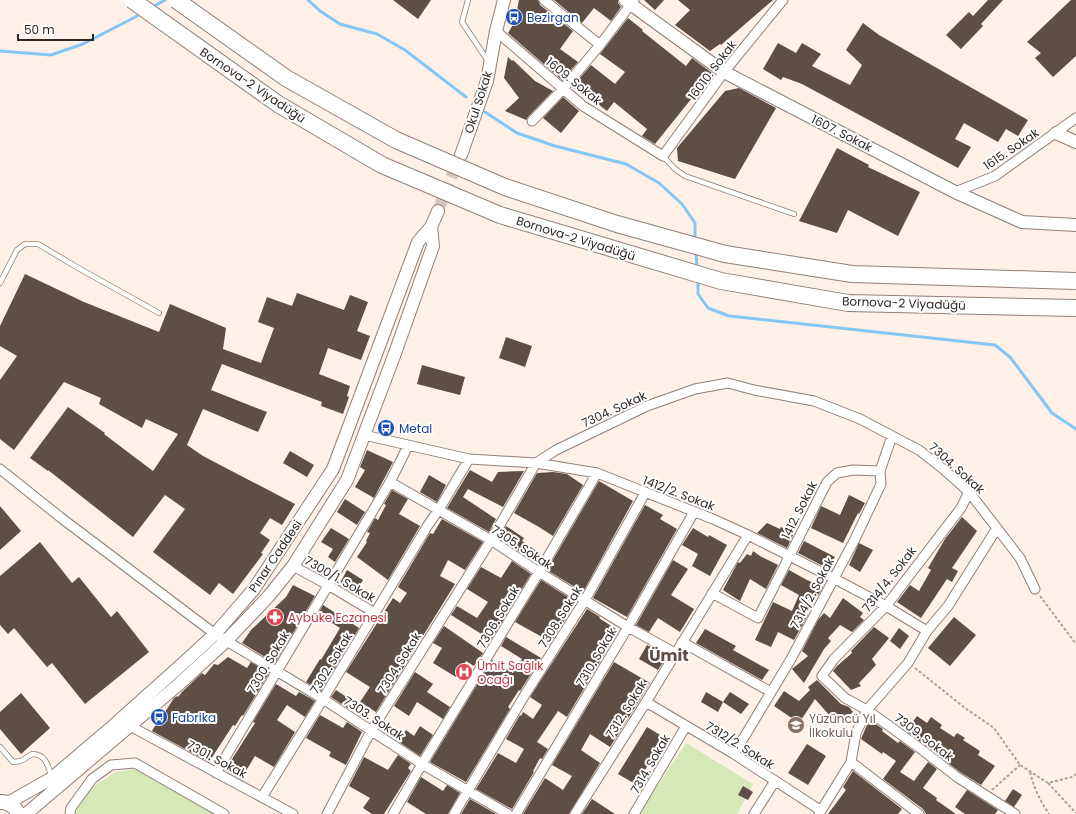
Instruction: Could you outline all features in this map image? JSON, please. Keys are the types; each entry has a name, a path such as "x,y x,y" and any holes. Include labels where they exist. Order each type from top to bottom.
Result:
{"highway":[{"name":"Bornova-2 Viyadüğü","path":"132,0 278,104 361,153 382,165 500,215 722,281 848,303 1076,308"},
{"name":"Bornova-2 Viyadüğü","path":"176,0 286,78 396,140 505,187 617,224 725,254 852,274 1076,281"}],"main road":[{"name":"Okul Sokak","path":"461,155 488,81 496,31 504,0"},
{"name":"1607. Sokak","path":"630,1 724,72 956,192 1022,222 1076,225"},
{"path":"1056,133 1076,142"},
{"name":"Pınar Caddesi","path":"127,722 215,634 254,589 333,469 418,242 432,227 438,211"},
{"name":"Pınar Caddesi","path":"3,801 52,778 178,685 226,641 268,597 293,566 347,480 433,246 432,227"},
{"path":"26,814 52,794 127,722"},
{"path":"3,801 13,806 18,814"}],"street":[{"path":"544,0 600,45"},
{"name":"16010. Sokak","path":"663,156 724,72 782,0"},
{"path":"532,121 562,90 600,45 630,1"},
{"name":"1609. Sokak","path":"496,31 562,90 583,106 663,156"},
{"name":"1615. Sokak","path":"956,192 995,176 1076,118"},
{"name":"7304. Sokak","path":"327,814 371,731 491,540 536,463 556,450 647,406 695,389 728,383 754,390 814,401 860,419 919,450 969,492 1020,558 1035,589"},
{"name":"1412/2. Sokak","path":"364,435 469,459 536,463 597,473 748,535 886,606 927,631"},
{"name":"7314/2. Sokak","path":"734,754 791,659 835,579 881,484 880,471 892,436"},
{"path":"390,482 408,446"},
{"name":"7302. Sokak","path":"262,797 469,459"},
{"name":"7303. Sokak","path":"0,469 60,517 215,634 323,699 422,764 508,814"},
{"name":"1412. Sokak","path":"712,593 758,618 827,482 837,473 854,470 880,471"},
{"name":"7306. Sokak","path":"393,814 597,473"},
{"name":"7305. Sokak","path":"390,482 438,511 491,540 539,572 628,627 675,653"},
{"name":"7300. Sokak","path":"216,773 390,482"},
{"name":"7314/4. Sokak","path":"822,676 839,653 886,606 961,508 969,492"},
{"name":"7308. Sokak","path":"454,814 526,693 585,600 645,493"},
{"name":"7310. Sokak","path":"516,814 628,627 694,512"},
{"path":"820,813 851,762 856,733 867,710 908,663 927,631 948,606 997,528"},
{"name":"7312. Sokak","path":"575,814 646,702 748,535"},
{"name":"7300/1. Sokak","path":"293,566 375,613"},
{"path":"682,642 771,692"},
{"name":"7309. Sokak","path":"822,676 845,698 867,710 957,777 1015,814"},
{"name":"7312/2. Sokak","path":"646,702 734,754 820,813"},
{"name":"7301. Sokak","path":"127,722 216,773 293,814"},
{"name":"7314. Sokak","path":"634,814 686,726"},
{"path":"851,762 908,811 919,814"},
{"path":"70,814 71,808 92,779 111,765 135,763 224,814"},
{"path":"754,814 774,780"}],"lane":[{"path":"468,0 462,22 490,65"},
{"path":"663,156 675,169 685,176 794,214"},
{"path":"0,283 17,250 25,244 38,244 159,313"},
{"path":"0,747 13,762 21,761 32,754 40,756 46,760 52,778"}],"path":[{"path":"1035,589 1076,644"},
{"path":"908,663 965,708 994,728 1020,765 1048,783 1076,813"},
{"path":"986,795 1020,765"},
{"path":"1030,772 1039,798 1049,814"},
{"path":"1048,783 1072,777 1076,774"}],"green space":[{"path":"686,743 753,784 737,814 639,814"},
{"path":"135,769 216,814 76,814 82,794 116,772"}],"building":[{"path":"393,0 431,0 418,19"},
{"path":"519,0 538,0 540,5 573,31 560,49 578,62 562,80 508,33 520,13 517,10"},
{"path":"554,0 618,0 621,7 611,21 594,8 582,23"},
{"path":"644,0 664,0 655,10"},
{"path":"678,0 773,0 721,45 720,44 710,51 675,25 690,10"},
{"path":"988,0 1003,0 981,24 983,26 961,49 946,35 969,12 973,16"},
{"path":"1071,0 1076,0 1076,56 1053,77 1035,58 1041,53 1027,42"},
{"path":"628,18 686,66 692,58 712,73 655,144 642,136 647,129 614,102 607,111 589,97 588,98 572,87 591,65 615,84 625,72 600,54"},
{"path":"863,23 879,35 1028,120 1018,136 1006,129 998,142 964,123 955,139 971,147 958,168 802,84 783,77 781,80 763,69 778,43 796,53 802,43 821,54 812,66 850,85 862,65 846,50"},
{"path":"508,57 535,81 553,91 526,120 505,111 519,98 504,78"},
{"path":"739,88 776,108 735,179 678,161 677,148 725,91"},
{"path":"563,97 579,111 561,133 543,118"},
{"path":"837,148 869,165 868,167 920,192 898,236 848,210 837,233 799,221"},
{"path":"25,274 84,302 159,332 170,304 226,328 223,349 261,363 274,328 258,322 267,297 292,306 297,293 344,310 350,295 368,302 357,331 370,336 361,360 328,348 319,374 350,386 347,396 349,397 343,414 321,406 322,402 222,364 211,390 267,412 258,432 203,409 187,445 203,456 295,504 282,525 270,518 260,533 270,540 261,553 263,554 233,594 219,583 210,595 153,552 185,509 165,495 133,537 48,470 30,458 68,407 105,433 104,434 153,471 178,434 146,419 142,428 99,404 101,398 64,382 14,450 0,439 0,380 17,356 0,346 0,326"},
{"path":"506,337 532,346 525,367 499,358"},
{"path":"422,365 465,377 460,395 417,384"},
{"path":"367,450 393,462 374,498 355,487 365,470 360,467"},
{"path":"290,451 314,465 307,477 283,463"},
{"path":"470,470 492,482 498,472 524,471 503,507 468,489 463,497 496,519 489,532 447,508"},
{"path":"553,472 567,474 583,485 553,536 514,513 537,473"},
{"path":"429,475 446,485 437,502 420,492"},
{"path":"599,481 633,501 583,592 547,570"},
{"path":"392,490 408,499 399,514 420,526 388,580 357,557 367,542 366,541 370,533 367,532 375,518 378,520 386,505 384,504"},
{"path":"849,495 865,503 859,514 858,513 843,543 811,528 821,506 840,515"},
{"path":"345,499 365,512 357,525 337,512"},
{"path":"645,505 663,515 660,519 677,529 627,617 593,598"},
{"path":"0,506 21,531 0,550"},
{"path":"962,517 977,531 952,568 958,571 952,582 947,579 921,618 897,602 910,585 919,591 931,570 928,568 945,539"},
{"path":"442,519 483,542 465,570 448,560 440,576 455,584 376,712 360,702 370,687 346,672 393,598 400,603 407,593 398,587 430,533 433,534"},
{"path":"767,523 780,529 781,527 792,532 790,534 793,535 787,548 757,533"},
{"path":"506,526 524,538 522,541 542,555 537,563 499,538"},
{"path":"331,528 349,539 335,562 328,557 333,549 321,542"},
{"path":"693,528 708,537 709,535 727,545 710,576 692,566 698,554 682,545"},
{"path":"804,541 835,557 829,569 798,553"},
{"path":"40,542 72,583 79,577 111,617 117,611 149,652 85,704 52,663 47,667 14,628 8,634 0,625 0,576"},
{"path":"859,543 873,550 860,572 849,565"},
{"path":"753,551 778,565 766,589 750,579 740,601 723,590 738,562 740,563 747,554 751,556"},
{"path":"673,560 688,569 671,595 694,609 680,632 658,618 649,632 636,625"},
{"path":"512,561 531,574 491,640 451,615 457,606 477,618 488,602 467,589 481,567 501,578"},
{"path":"347,570 363,580 355,593 340,583"},
{"path":"789,570 823,587 817,597 811,594 803,613 808,615 794,640 778,632 771,647 755,640 773,602 792,611 799,595 781,585"},
{"path":"541,580 576,602 551,642 515,622"},
{"path":"293,585 315,596 275,663 242,643 251,630 286,597"},
{"path":"843,598 863,613 860,617 864,620 852,632 840,625 828,638 831,641 824,649 804,683 792,669 808,656 802,651 818,620 824,613 830,618"},
{"path":"323,605 359,628 321,691 306,682 340,628 318,614"},
{"path":"587,609 619,631 611,643 606,640 599,652 604,655 567,717 558,711 537,742 548,749 542,759 540,758 533,771 534,772 512,809 476,789 498,753 516,763 524,749 506,739 523,712 533,719 542,705 530,697"},
{"path":"954,617 976,635 950,666 928,648"},
{"path":"444,626 483,653 474,666 466,661 456,677 433,663 442,648 433,643"},
{"path":"874,627 889,638 872,659 876,665 859,683 861,686 851,690 833,671 852,653 851,651"},
{"path":"899,628 909,636 900,649 890,641"},
{"path":"705,629 736,646 733,650 769,670 762,680 696,643"},
{"path":"506,637 541,658 508,707 510,709 466,782 430,762 492,660 513,673 522,659 501,646"},
{"path":"647,645 667,656 658,670 639,659"},
{"path":"228,657 247,668 251,662 269,673 243,716 242,715 235,726 233,725 209,762 152,731 174,698 177,696 178,697 202,673 205,675 214,664 218,665"},
{"path":"614,662 650,683 610,747 590,734 581,750 600,763 569,814 523,814 545,778 563,790 572,776 552,765"},
{"path":"415,672 433,684 427,692 450,707 443,719 417,702 409,716 394,706"},
{"path":"817,680 841,704 849,707 853,712 838,725 815,699 799,723 774,706 784,691 799,701 810,690 808,687"},
{"path":"276,684 296,696 299,692 315,701 305,717 287,705 277,720 295,732 274,767 255,756 241,779 225,770 255,723 253,722"},
{"path":"336,690 354,702 349,709 331,697"},
{"path":"706,692 723,702 718,712 701,702"},
{"path":"730,692 749,704 741,714 723,702"},
{"path":"21,693 50,728 21,754 0,729 0,712"},
{"path":"320,715 343,728 347,722 362,732 346,765 329,756 331,752 306,738"},
{"path":"917,716 927,723 931,717 942,725 940,728 954,737 957,733 965,738 963,740 980,751 978,755 995,766 981,785 960,772 906,731"},
{"path":"870,720 883,729 882,731 898,743 900,741 915,752 900,772 914,781 928,762 937,769 923,788 937,798 936,800 956,814 926,814 923,809 883,779 896,761 883,752 882,754 861,739"},
{"path":"420,726 433,735 420,756 399,742 406,730 414,736"},
{"path":"647,727 665,738 645,770 651,773 642,788 618,774"},
{"path":"807,744 826,756 808,785 788,773"},
{"path":"398,755 411,764 408,768 411,771 384,814 372,814 363,808 370,798 349,786 364,757 388,770"},
{"path":"853,771 902,809 898,814 828,814 846,790 843,787"},
{"path":"421,777 443,791 447,785 460,793 448,814 426,814 407,802"},
{"path":"743,786 753,792 748,800 738,795"},
{"path":"1013,789 1022,795 1014,807 1005,801"},
{"path":"967,790 998,810 995,814 965,814 955,807"},
{"path":"470,799 496,814 461,814"},
{"path":"592,799 615,814 582,814"}],"waterway":[{"path":"151,8 165,0"},
{"path":"308,0 320,11 340,24 377,34 405,50 466,97"},
{"path":"0,51 51,55 83,44 141,14"},
{"path":"485,112 517,133 555,146 626,164 659,183 682,204 695,223 695,240"},
{"path":"696,251 697,268"},
{"path":"698,279 698,294 708,308 729,316 995,345 1010,357 1052,413 1076,429"}],"tunnel":[{"path":"438,211 459,158"}],"place":[{"name":"Bezirgan","path":"514,17"},
{"name":"Metal","path":"386,428"},
{"name":"Aybüke Eczanesi","path":"275,617"},
{"name":"Ümit Sağlık Ocağı","path":"464,672"},
{"name":"Fabrika","path":"159,717"},
{"name":"Yüzüncü Yıl İlkokulu","path":"796,725"}],"district":[{"name":"Ümit","path":"669,655"}]}
